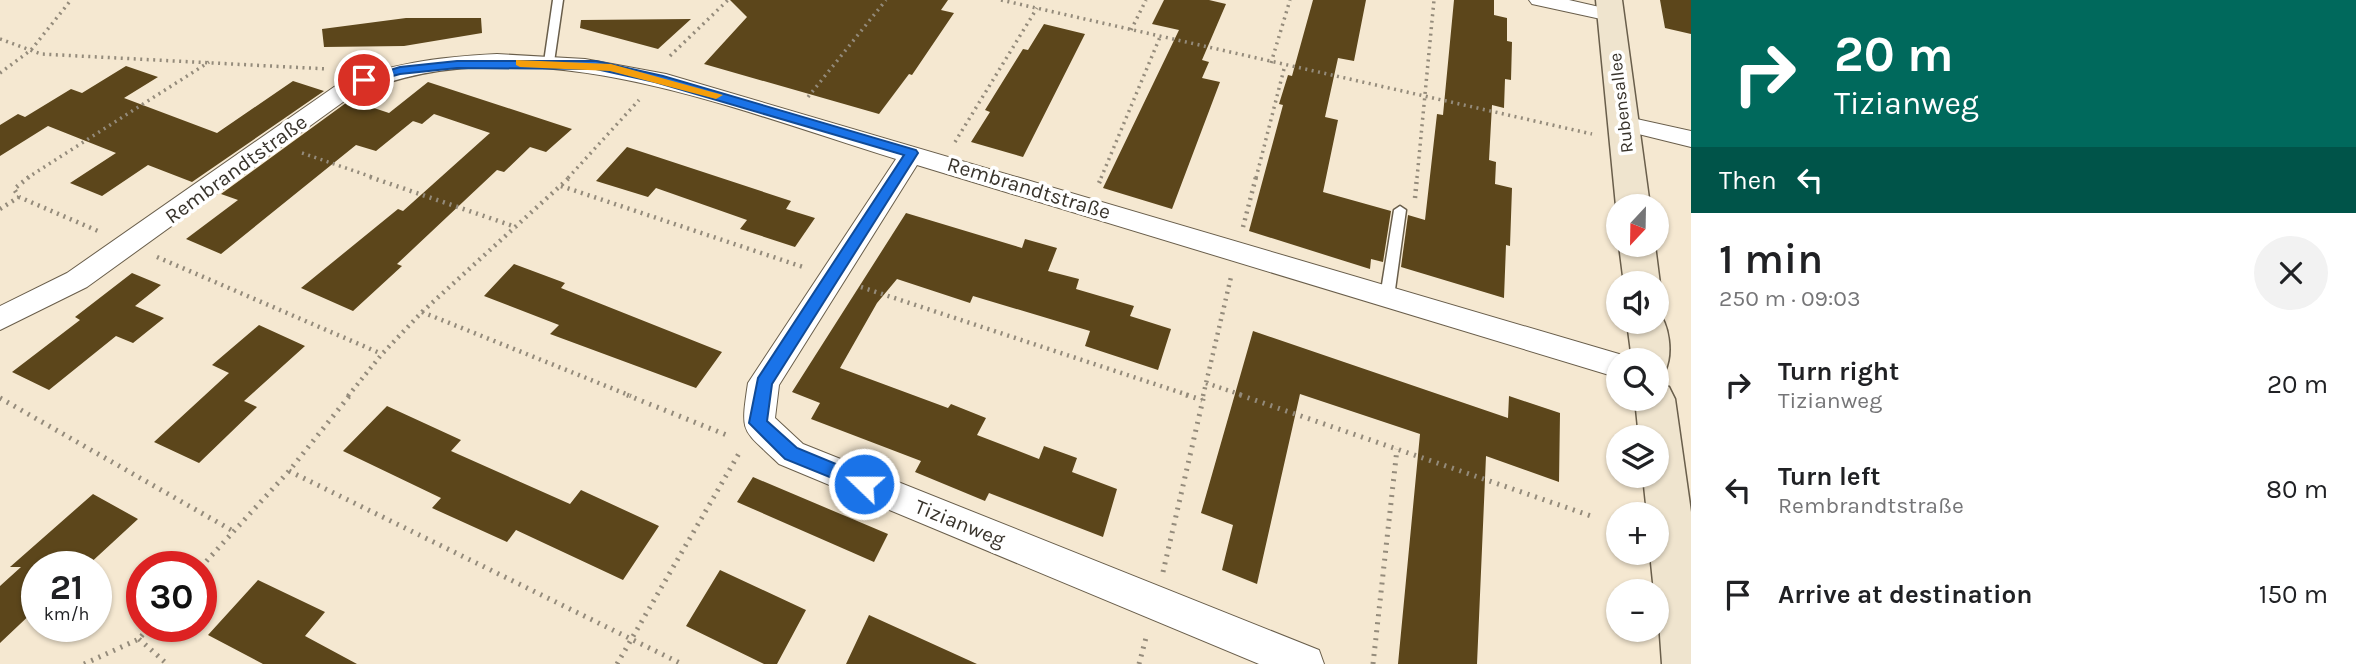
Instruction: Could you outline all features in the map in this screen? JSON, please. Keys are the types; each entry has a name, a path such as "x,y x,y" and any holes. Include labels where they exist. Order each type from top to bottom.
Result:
{"street":[{"path":"1539,0 1610,8"},
{"name":"Rubensallee","path":"1610,8 1610,129 1629,194"},
{"name":"Rembrandtstraße","path":"0,319 77,280 364,80 419,67 549,62 596,65 654,78 793,117 1606,362"},
{"path":"1610,129 1691,139"},
{"path":"752,433 764,383 834,278 927,157"},
{"path":"1656,411 1687,664"},
{"name":"Tizianweg","path":"752,433 791,454 1306,664"}],"lane":[{"path":"549,62 558,0"},
{"path":"1387,298 1400,210"}],"path":[{"path":"0,73 31,50 71,0"},
{"path":"216,551 289,471 382,354 422,312 561,186 654,78 728,0"},
{"path":"793,117 886,0"},
{"path":"1002,0 1425,97 1610,129"},
{"path":"1131,30 1146,0"},
{"path":"1271,63 1290,0"},
{"path":"1400,210 1414,205 1434,0"},
{"path":"927,157 1037,8"},
{"path":"1089,206 1160,37"},
{"path":"0,39 41,54 319,67 364,80"},
{"path":"1139,664 1156,603 1237,251 1284,65"},
{"path":"273,142 516,227"},
{"path":"561,186 1202,400"},
{"path":"0,209 19,197"},
{"path":"422,312 752,433 617,664"},
{"path":"1206,383 1594,517"},
{"path":"0,398 233,531"},
{"path":"1373,664 1397,449"},
{"path":"289,471 682,664"},
{"path":"84,664 132,642"},
{"path":"142,642 167,664"}],"building":[{"path":"730,0 948,0 941,10 954,13 912,75 909,74 879,114 704,64 747,17"},
{"path":"1164,0 1209,0 1226,4 1202,60 1209,62 1202,78 1220,82 1172,209 1103,188 1179,30 1152,24"},
{"path":"1313,0 1366,0 1354,61 1338,58 1325,117 1338,120 1323,192 1391,211 1383,262 1371,259 1370,269 1249,231 1283,105 1279,104 1288,75 1292,76"},
{"path":"1454,0 1494,0 1494,15 1507,18 1507,41 1512,42 1511,80 1505,79 1504,108 1492,105 1489,160 1496,162 1495,184 1512,188 1510,246 1506,245 1504,298 1401,267 1408,215 1425,220 1437,114 1443,115"},
{"path":"1660,0 1691,0 1691,34 1665,28"},
{"path":"406,18 481,18 482,33 404,46 324,47 322,29"},
{"path":"691,19 658,49 580,28 581,20"},
{"path":"1044,24 1085,34 1023,157 971,142 990,112 985,110 1023,49 1028,50"},
{"path":"126,66 158,77 124,98 217,133 293,81 324,91 192,182 148,165 102,196 70,183 116,153 48,126 0,156 0,125 18,114 25,117 71,89 82,93"},
{"path":"428,82 572,129 546,152 530,147 504,172 497,170 397,264 402,266 353,311 301,288 398,209 403,211 490,133 434,114 422,124 389,113"},
{"path":"350,100 413,121 376,151 356,145 221,254 186,239 238,200 221,194"},
{"path":"627,147 791,201 786,209 815,218 795,247 740,229 747,220 656,188 648,197 596,181"},
{"path":"906,213 1022,248 1025,239 1057,248 1048,271 1079,279 1076,289 1134,306 1130,316 1171,329 1158,370 1085,346 1090,331 973,296 970,303 897,279 877,303 840,368 948,408 951,404 986,418 977,435 1039,459 1044,446 1077,458 1072,472 1117,489 1103,537 989,493 985,501 915,472 921,461 811,419 820,403 792,392"},
{"path":"514,264 565,283 561,288 722,352 696,388 550,334 559,325 484,296"},
{"path":"132,273 161,285 135,306 164,318 133,343 116,336 49,390 12,372 80,320 75,317"},
{"path":"259,325 305,346 244,401 257,407 199,463 154,442 229,373 212,365"},
{"path":"1253,331 1508,418 1509,396 1560,413 1559,482 1486,456 1477,664 1398,664 1420,434 1300,394 1257,584 1222,570 1233,525 1201,513"},
{"path":"387,406 461,440 451,451 570,504 581,490 659,526 623,580 516,530 507,542 432,508 441,498 343,451"},
{"path":"753,477 888,534 874,562 737,502"},
{"path":"93,494 138,519 103,551 28,551"},
{"path":"21,557 21,567 10,567"},
{"path":"21,567 21,623 0,643 0,586"},
{"path":"720,570 806,610 777,664 764,664 686,626"},
{"path":"258,580 325,612 305,636 357,664 263,664 217,640 217,625"},
{"path":"869,615 977,664 846,664"}],"slow traffic":[{"path":"520,63 575,63 611,67 716,95"}],"route":[{"path":"364,80 400,70 457,64 549,62 596,65 658,79 912,153 764,383 758,423 791,454 864,484"}]}
